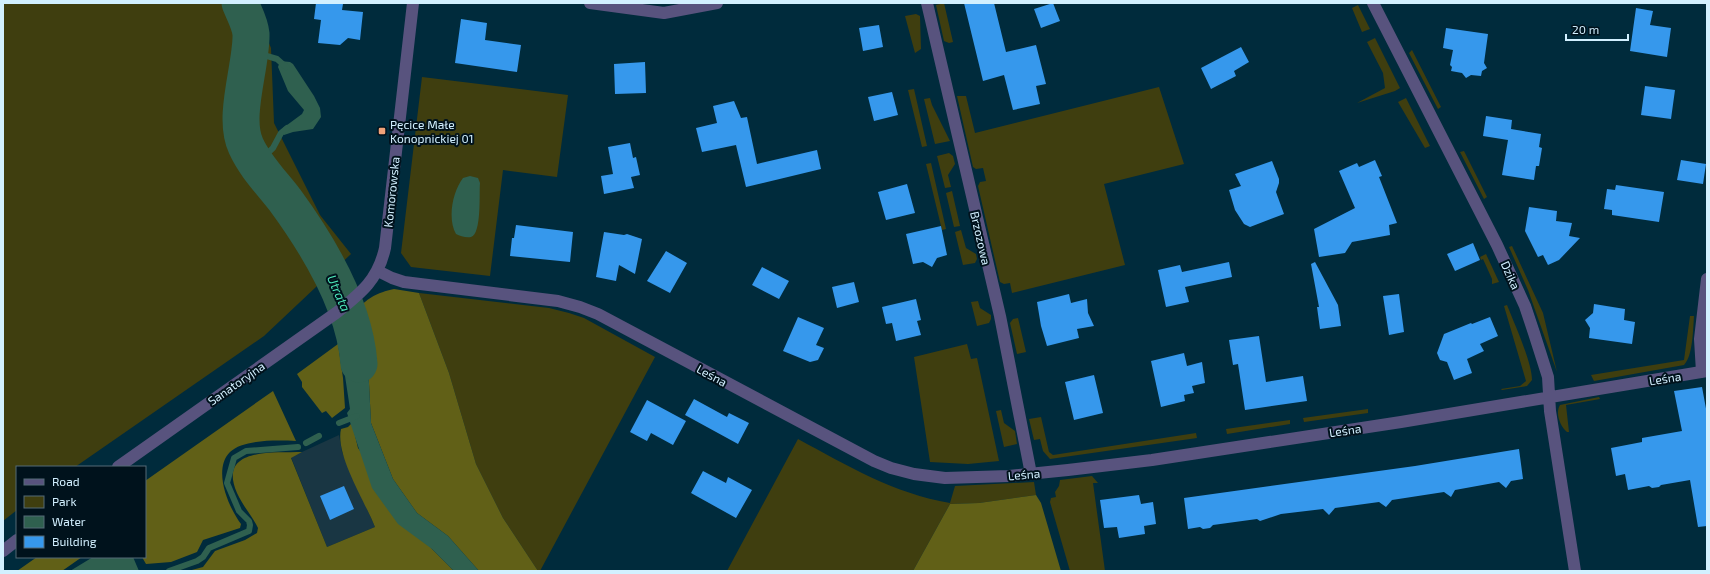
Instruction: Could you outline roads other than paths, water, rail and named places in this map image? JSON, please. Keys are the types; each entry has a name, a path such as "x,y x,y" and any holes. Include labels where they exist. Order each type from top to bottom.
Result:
{"street":[{"name":"Komorowska","path":"354,299 367,286 378,271 385,248 413,3"},
{"path":"590,3 664,13 717,3"},
{"name":"Brzozowa","path":"927,3 977,225 1000,316 1031,474"},
{"name":"Dzika","path":"1373,3 1494,238 1525,306 1545,363 1548,377 1549,397 1575,571"},
{"name":"Leśna","path":"378,271 404,282 558,301 580,307 598,314 869,459 891,468 920,475 945,478 1031,474 1152,460 1401,422 1705,372"},
{"path":"1705,372 1700,339 1707,279"},
{"name":"Sanatoryjna","path":"119,466 354,299"},
{"path":"3,551 16,541"}],"water":[{"path":"280,61 290,62 293,64 320,108 321,117 313,129 284,135 281,133 283,128 302,114 304,110 288,91 278,67"},
{"path":"470,176 478,178 480,183 479,212 475,234 471,237 467,237 456,234 453,228 452,205 459,183 463,178"},
{"path":"357,309 366,325 371,423 393,479 417,513 448,536 479,571 454,571 432,549 398,524 372,488 347,413 350,409 345,376 345,335 340,321"},
{"path":"91,558 133,558 139,571 70,571"}],"waterway":[{"name":"Utrata","path":"240,3 251,34 249,60 242,106 242,134 250,153 310,237 333,278 343,299 350,321 356,342 359,364"},
{"path":"250,51 277,59 286,67"},
{"path":"256,164 273,148 281,133 287,128"},
{"path":"339,423 357,416"},
{"path":"306,443 319,436"},
{"path":"169,571 197,561 203,557 209,548 249,531 249,521 239,511 227,483 234,458 246,451 298,447"}],"place":[{"name":"Pęcice Małe Konopnickiej 01","path":"382,131"}]}
